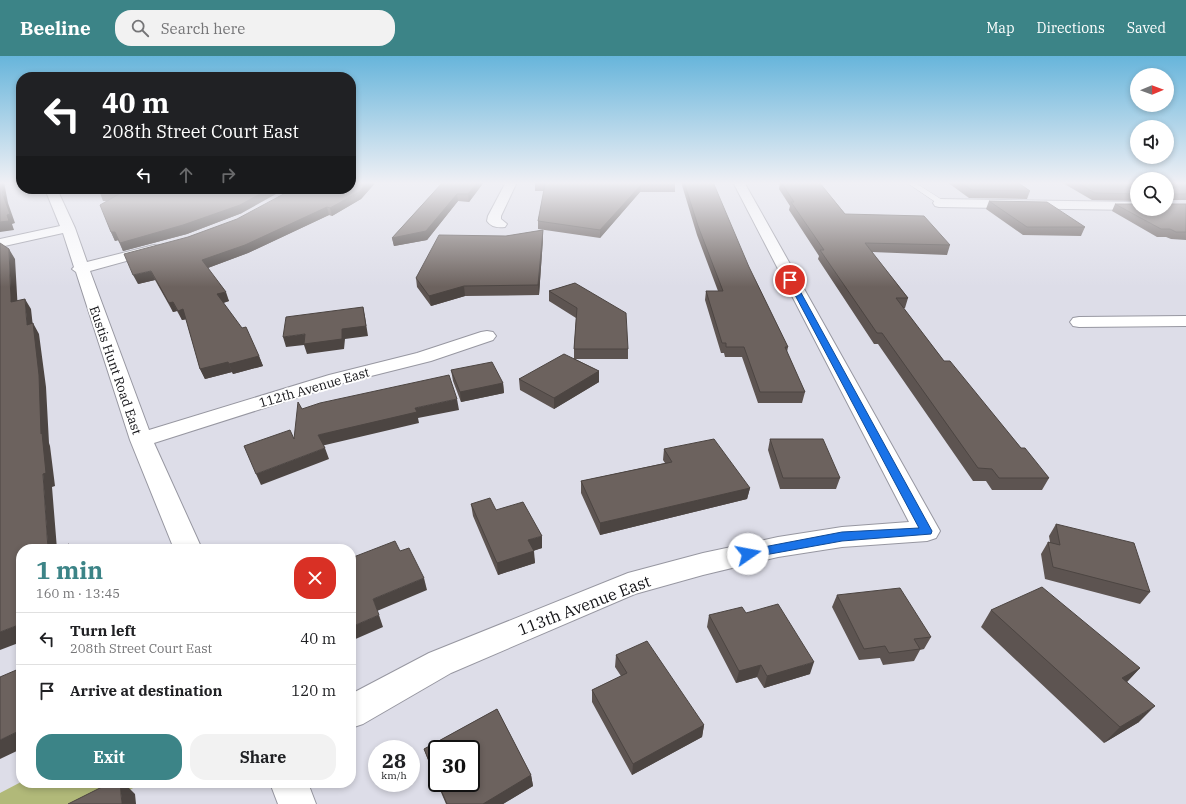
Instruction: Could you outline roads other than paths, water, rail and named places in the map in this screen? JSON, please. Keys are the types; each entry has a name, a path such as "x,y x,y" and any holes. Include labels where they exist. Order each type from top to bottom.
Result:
{"street":[{"name":"Eustis Hunt Road East","path":"63,217 80,269 141,440 186,544"},
{"path":"494,217 494,221 500,224"},
{"name":"113th Avenue East","path":"356,709 440,663 628,584 703,564 842,536 927,531 757,217"},
{"path":"0,243 68,228"},
{"path":"80,269 165,246"},
{"path":"1079,322 1186,321"},
{"name":"112th Avenue East","path":"141,440 336,379 424,357 487,336"},
{"path":"291,788 297,804"}]}
